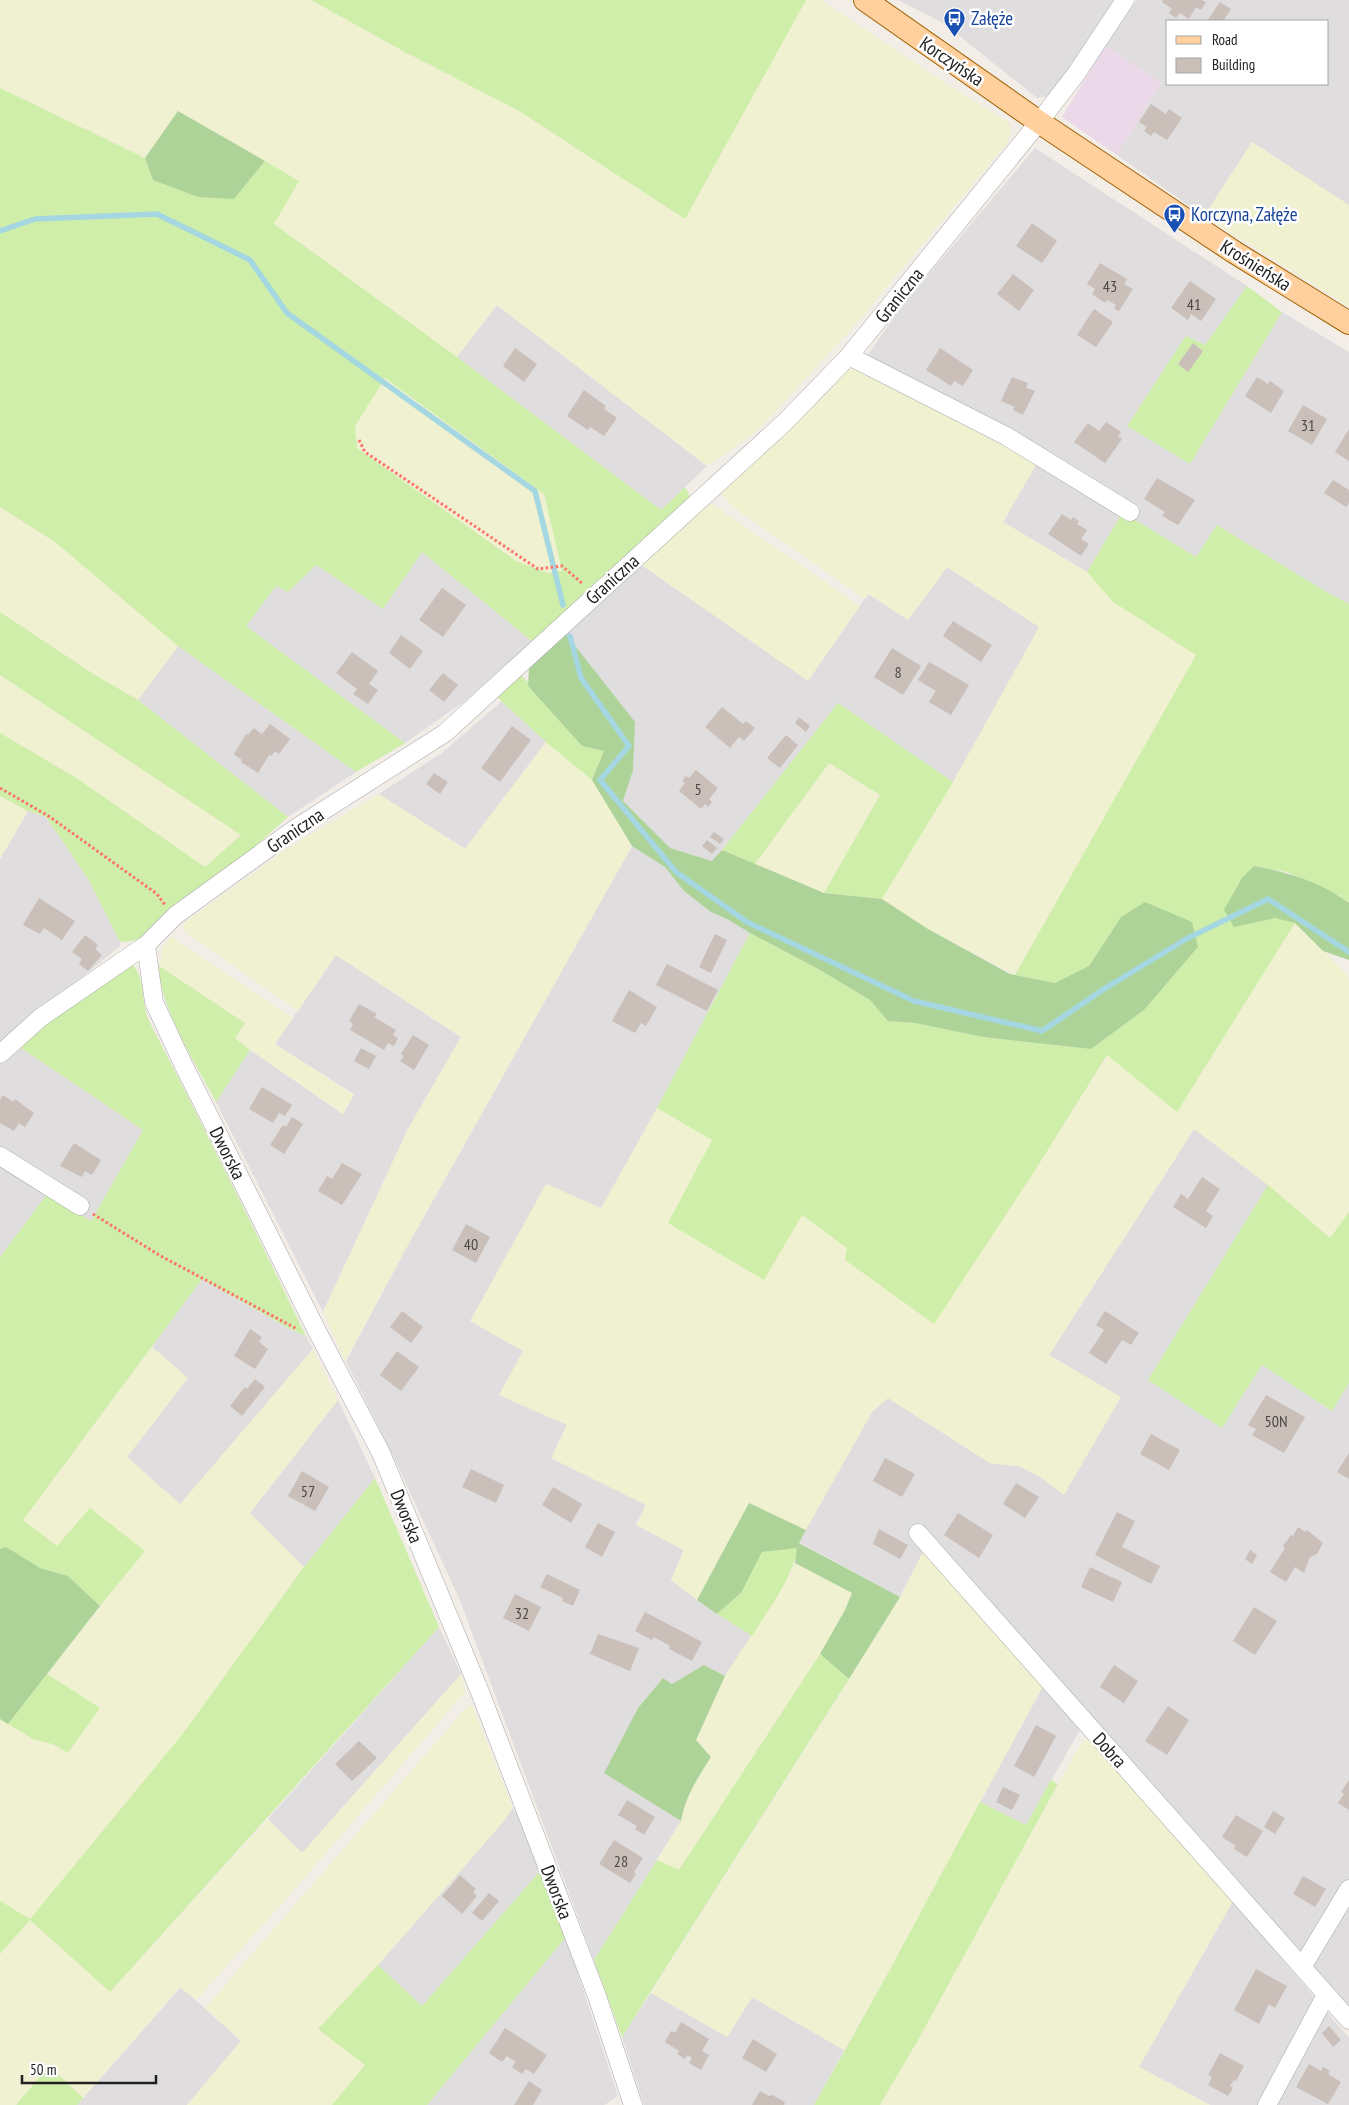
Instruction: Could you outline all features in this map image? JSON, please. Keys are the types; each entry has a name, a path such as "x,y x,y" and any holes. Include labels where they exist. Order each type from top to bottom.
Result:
{"main road":[{"name":"Korczyńska","path":"865,0 1039,122"},
{"name":"Krośnieńska","path":"1039,122 1234,252 1349,323"}],"street":[{"name":"Graniczna","path":"0,1054 40,1018 146,945 173,918 296,828 444,733 785,422 849,356 1039,122 1076,74 1126,0"},
{"path":"849,356 1006,436 1130,512"},
{"name":"Dworska","path":"146,945 154,1002 183,1064 317,1331 381,1453 477,1684 597,1996 633,2105"},
{"path":"0,1156 80,1206"},
{"name":"Dobra","path":"918,1533 1349,2020"},
{"path":"1302,1967 1349,1889"},
{"path":"1267,2105 1326,1994"}],"path":[{"path":"359,440 365,452 538,569 562,566 596,594"},
{"path":"0,788 50,817 157,894 173,918"},
{"path":"80,1206 159,1255 302,1332 317,1331"}],"shaded area":[{"path":"898,0 1117,0 1050,96 1037,98 943,23"},
{"path":"1137,0 1349,0 1349,205 1252,143 1204,216 1117,155 1161,82 1105,46"},
{"path":"1105,46 1161,82 1117,155 1062,117"},
{"path":"1035,148 1247,286 1205,345 1186,336 1190,464 1282,312 1349,352 1349,604 1323,590 1196,557 1137,521 1121,515 1087,572 1003,522 1044,450 873,364 868,355 898,311"},
{"path":"497,305 707,466 661,510 457,357"},
{"path":"422,551 533,642 466,700 405,743 245,626 276,586 288,592 316,565 383,609"},
{"path":"640,564 808,680 868,594 908,620 947,567 1040,627 953,782 838,703 713,861 670,848 623,801 633,770 565,633"},
{"path":"178,646 356,772 288,817 138,700"},
{"path":"502,701 546,742 465,849 379,794 443,752"},
{"path":"28,811 46,817 88,879 120,942 120,946 0,1045 0,859"},
{"path":"632,846 665,867 684,891 711,912 750,933 643,1135 499,1395 567,1425 551,1458 646,1505 636,1525 684,1550 671,1580 697,1600 752,1636 725,1676 704,1665 672,1684 663,1678 638,1708 604,1773 681,1821 594,1960 459,1598 396,1462 346,1361 409,1243"},
{"path":"336,955 461,1037 408,1129 323,1312 216,1102 250,1050 343,1114 354,1094 275,1044"},
{"path":"18,1046 143,1130 91,1221 0,1257 0,1062"},
{"path":"1195,1128 1268,1185 1148,1380 1262,1365 1331,1411 1349,1383 1349,2011 1216,1855 930,1538 900,1597 799,1542 872,1412 888,1398 990,1463 1019,1466 1042,1478 1064,1495 1049,1355"},
{"path":"202,1279 288,1328 306,1336 313,1349 180,1505 127,1457 188,1378 152,1347"},
{"path":"338,1400 375,1478 304,1567 250,1513"},
{"path":"439,1627 461,1674 302,1853 268,1819"},
{"path":"1043,1686 1081,1728 1026,1825 980,1802"},
{"path":"513,1808 527,1830 542,1869 422,2007 378,1965 504,1821"},
{"path":"1233,1901 1349,2038 1349,2105 1210,2105 1139,2067"},
{"path":"566,1937 618,2096 604,2105 427,2105"},
{"path":"181,1987 241,2041 187,2105 77,2105"},
{"path":"651,1993 727,2037 752,1997 844,2050 814,2105 644,2105 622,2037"}],"green space":[{"path":"0,0 311,0 403,51 519,111 685,219 806,0 821,0 948,85 1007,121 1011,129 1008,142 850,331 756,432 707,466 497,305 457,357 273,223 298,180 178,111 145,158 0,88"},
{"path":"311,0 806,0 685,219 519,111 403,51"},
{"path":"0,88 145,158 153,180 234,199 265,161 299,181 274,224 457,357 661,510 685,487 691,498 586,591 533,642 422,552 383,609 316,565 288,592 276,586 246,626 405,743 356,772 178,646 55,542 0,507","holes":["385,378 544,494 562,571 548,573 516,561 357,448 355,426"]},
{"path":"178,111 265,161 234,199 198,197 153,180 145,158"},
{"path":"1252,142 1349,205 1349,307 1204,216"},
{"path":"1247,286 1282,312 1190,464 1127,426 1186,336 1205,345"},
{"path":"847,369 861,370 1016,449 1036,465 1003,522 1087,572 1113,601 1197,655 1015,975 928,929 882,899 953,782 1039,627 947,567 908,620 869,594 865,599 734,508 720,492"},
{"path":"385,378 544,494 562,571 548,573 516,561 357,448 355,426"},
{"path":"711,503 860,606 808,681 640,564"},
{"path":"0,507 55,542 178,646 138,700 95,675 0,612"},
{"path":"1121,515 1137,521 1196,557 1217,525 1349,604 1349,903 1338,895 1287,872 1254,866 1276,918 1295,923 1177,1112 1107,1055 1034,1172 934,1324 845,1260 847,1248 802,1215 764,1280 668,1223 712,1140 657,1108 750,933 820,970 870,1000 888,1021 915,1023 983,1037 1091,1049 1144,1010 1198,947 1121,917 1089,966 1055,983 1015,975 1196,655 1112,601 1087,572"},
{"path":"0,612 95,675 138,700 288,817 252,849 161,917 139,940 120,942 88,879 46,817 28,811 0,796 0,733 75,777 205,867 241,835 0,675"},
{"path":"565,633 635,722 633,770 623,801 670,848 712,861 722,850 824,893 882,899 928,929 1010,974 1055,983 1089,966 1121,917 1145,902 1192,922 1198,947 1144,1010 1091,1049 983,1037 915,1023 888,1021 870,1000 820,970 711,912 684,891 665,867 632,846 592,780 604,751 582,746 528,686 529,668"},
{"path":"0,675 42,701 241,835 205,867 75,777 0,733"},
{"path":"517,675 522,676 528,682 528,686 582,746 604,751 592,780 546,742 496,696"},
{"path":"838,703 953,782 882,899 824,893 880,795 829,763 755,864 722,850"},
{"path":"546,742 592,780 632,846 409,1243 345,1361 323,1312 408,1129 461,1037 336,955 298,1011 185,932 182,924 288,848 379,794 465,849"},
{"path":"829,763 880,795 824,893 755,864"},
{"path":"0,796 28,811 0,859"},
{"path":"1254,866 1304,879 1327,889 1349,903 1349,960 1323,951 1295,923 1275,918 1234,927 1224,910 1242,878"},
{"path":"1295,923 1346,973 1349,979 1349,1212 1330,1238 1268,1185 1194,1129 1049,1355 1121,1397 1064,1495 1042,1478 1019,1466 990,1463 888,1398 872,1412 806,1530 749,1503 697,1600 671,1580 684,1550 636,1525 646,1505 551,1458 567,1425 499,1395 523,1351 470,1321 546,1184 601,1208 657,1108 713,1140 668,1223 801,1215 848,1248 1034,1172 1108,1055 1177,1112"},
{"path":"171,936 293,1018 275,1044 354,1095 343,1114 235,1039 245,1023 159,966 163,947"},
{"path":"122,965 134,966 138,972 145,1009 150,1023 306,1336 288,1328 202,1279 23,1520 57,1546 90,1508 145,1551 100,1606 68,1576 40,1568 6,1548 0,1549 0,1257 48,1193 91,1221 143,1130 18,1046"},
{"path":"159,966 245,1023 235,1038 250,1050 216,1102 189,1054 172,1018 161,983"},
{"path":"1268,1185 1330,1238 1349,1212 1349,1383 1332,1411 1262,1365 1222,1428 1148,1380"},
{"path":"152,1347 188,1378 127,1457 180,1504 313,1349 338,1400 250,1513 304,1567 181,1736 110,1992 268,1819 302,1853 461,1674 465,1692 295,1889 196,2000 180,1987 83,2098 49,2066 16,2105 0,2105 0,1954 30,1920 0,1901 0,1719 33,1739 52,1744 68,1753 100,1708 47,1674 145,1551 57,1546 23,1520"},
{"path":"375,1478 439,1627 110,1992 30,1920 0,1954 0,1901 30,1919 181,1736 304,1567"},
{"path":"749,1503 806,1530 799,1543 900,1597 849,1679 820,1654 845,1610 852,1593 795,1563 797,1548 762,1552 741,1593 717,1614 697,1600"},
{"path":"6,1547 40,1568 68,1576 100,1606 8,1724 0,1719 0,1549"},
{"path":"798,1547 791,1571 752,1636 717,1614 741,1593 762,1552"},
{"path":"923,1552 1043,1686 887,1975 844,2050 752,1997 727,2037 651,1993 831,1709 900,1597"},
{"path":"795,1563 852,1593 845,1610 820,1654 679,1870 657,1860 681,1821 683,1806 711,1757 696,1740 725,1676 790,1575"},
{"path":"820,1654 849,1679 622,2037 594,1960 657,1860 679,1870"},
{"path":"704,1665 725,1676 696,1740 711,1757 689,1795 681,1821 604,1773 638,1708 663,1678 672,1684"},
{"path":"47,1674 100,1708 68,1753 52,1744 33,1739 8,1724"},
{"path":"472,1705 513,1808 504,1821 378,1965 319,2028 365,2065 332,2105 187,2105 241,2041 205,2008 465,1709"},
{"path":"1091,1739 1233,1901 1139,2067 1210,2105 880,2105 918,2040 1082,1741"},
{"path":"1051,1780 1058,1784 918,2040 880,2105 814,2105 887,1975 980,1802 1026,1825"},
{"path":"542,1869 566,1937 427,2105 332,2105 365,2065 318,2029 378,1965 422,2006"},
{"path":"49,2066 83,2098 77,2105 16,2105"}],"building":[{"path":"1163,0 1202,0 1206,2 1201,10 1196,7 1189,19 1180,13 1176,18 1169,13 1172,9 1162,2"},
{"path":"1220,2 1231,9 1224,20 1208,20"},
{"path":"1151,104 1166,114 1169,109 1182,118 1167,140 1154,132 1151,136 1144,131 1147,127 1139,122"},
{"path":"1032,223 1057,241 1042,263 1016,246"},
{"path":"1100,263 1127,279 1124,284 1133,289 1119,311 1114,308 1116,305 1107,300 1105,303 1092,294 1095,289 1087,284"},
{"path":"1013,274 1034,290 1019,311 997,294"},
{"path":"1190,281 1216,299 1201,321 1191,314 1188,320 1171,308"},
{"path":"1094,309 1113,322 1096,347 1077,335"},
{"path":"1193,343 1203,351 1188,372 1178,364"},
{"path":"515,348 537,364 524,382 503,366"},
{"path":"940,348 973,370 963,386 954,381 951,386 926,370"},
{"path":"1012,377 1028,383 1026,388 1035,391 1023,415 1013,410 1015,407 1001,401"},
{"path":"1257,377 1268,384 1270,381 1284,391 1271,413 1245,396"},
{"path":"584,390 606,406 604,409 617,418 604,436 590,427 588,430 567,416"},
{"path":"1303,405 1327,419 1312,445 1288,431"},
{"path":"1106,422 1121,432 1118,436 1122,439 1105,463 1074,442 1088,423 1099,431"},
{"path":"1349,429 1349,461 1335,452"},
{"path":"1157,478 1195,500 1178,525 1162,516 1165,512 1144,499"},
{"path":"1333,480 1349,490 1349,503 1346,507 1324,493"},
{"path":"1062,514 1071,520 1073,517 1079,521 1077,524 1087,530 1081,539 1089,544 1081,556 1048,534"},
{"path":"442,588 466,605 443,637 419,620"},
{"path":"953,621 992,645 981,662 943,636"},
{"path":"401,635 423,651 410,669 389,653"},
{"path":"892,648 921,666 903,695 874,677"},
{"path":"352,652 378,671 369,684 378,690 368,704 353,694 357,689 336,673"},
{"path":"929,662 969,685 951,715 929,702 936,691 918,680"},
{"path":"443,673 458,685 444,702 429,690"},
{"path":"722,707 743,724 746,721 755,728 744,741 739,737 730,748 705,727"},
{"path":"799,717 810,726 806,732 795,723"},
{"path":"270,724 290,739 279,754 275,751 271,756 269,755 258,773 241,762 242,760 234,754 246,734 248,735 254,728 262,734"},
{"path":"512,726 531,740 500,782 481,768"},
{"path":"786,735 798,745 780,768 767,758"},
{"path":"696,770 718,788 709,799 712,802 708,807 705,804 701,809 679,791 685,783 682,781 686,776 689,778"},
{"path":"434,773 448,782 440,794 426,784"},
{"path":"714,832 724,839 720,844 710,837"},
{"path":"707,840 717,848 712,854 702,846"},
{"path":"39,898 75,921 62,940 44,928 40,934 23,925"},
{"path":"715,934 727,940 711,973 699,967"},
{"path":"85,935 98,945 95,949 102,955 88,971 79,964 82,959 72,952"},
{"path":"667,964 718,990 707,1011 656,985"},
{"path":"629,990 657,1007 646,1026 641,1023 635,1033 612,1021"},
{"path":"359,1004 377,1014 374,1017 396,1030 393,1035 398,1038 394,1046 388,1043 384,1050 350,1030 353,1024 349,1021"},
{"path":"413,1035 429,1045 414,1070 400,1061 404,1056 401,1054"},
{"path":"361,1048 376,1056 369,1069 354,1061"},
{"path":"262,1087 292,1105 285,1116 279,1113 273,1123 249,1109"},
{"path":"3,1095 13,1102 15,1099 34,1113 25,1127 19,1123 14,1131 0,1123 0,1100"},
{"path":"292,1117 303,1124 284,1154 270,1145 283,1125 286,1127"},
{"path":"74,1143 101,1160 92,1175 85,1171 82,1177 60,1166"},
{"path":"342,1163 362,1174 342,1205 318,1191 327,1176 332,1179"},
{"path":"1202,1177 1220,1189 1206,1211 1213,1216 1206,1228 1173,1207 1181,1194 1188,1199"},
{"path":"466,1224 490,1237 476,1263 452,1250"},
{"path":"402,1311 423,1327 411,1343 390,1327"},
{"path":"1105,1311 1139,1333 1131,1345 1122,1340 1106,1364 1089,1353 1104,1330 1096,1325"},
{"path":"250,1329 262,1337 259,1342 268,1349 255,1369 234,1356"},
{"path":"397,1351 419,1367 401,1391 380,1375"},
{"path":"255,1379 265,1387 242,1416 230,1406 245,1387 247,1389"},
{"path":"1266,1395 1305,1417 1284,1453 1252,1435 1256,1429 1248,1425"},
{"path":"1151,1434 1180,1450 1169,1470 1140,1454"},
{"path":"1349,1453 1349,1479 1337,1472"},
{"path":"885,1458 915,1474 902,1497 873,1481"},
{"path":"471,1469 504,1485 496,1503 462,1487"},
{"path":"302,1471 329,1487 315,1511 288,1496"},
{"path":"1016,1483 1039,1497 1025,1518 1003,1504"},
{"path":"553,1487 582,1504 571,1523 542,1505"},
{"path":"1117,1512 1135,1521 1122,1547 1160,1566 1151,1584 1095,1555"},
{"path":"958,1513 993,1535 979,1558 944,1535"},
{"path":"598,1523 615,1532 602,1557 585,1547"},
{"path":"1298,1527 1305,1532 1307,1530 1323,1543 1317,1554 1310,1557 1304,1573 1295,1567 1286,1582 1270,1572 1285,1548 1283,1546 1291,1535 1293,1536"},
{"path":"879,1529 908,1545 900,1559 873,1544"},
{"path":"1250,1550 1257,1555 1252,1564 1245,1559"},
{"path":"1090,1567 1122,1582 1113,1602 1081,1587"},
{"path":"547,1574 580,1590 573,1606 562,1601 563,1598 540,1587"},
{"path":"515,1594 541,1607 529,1631 503,1618"},
{"path":"1254,1607 1277,1621 1255,1655 1233,1641"},
{"path":"645,1612 702,1642 692,1661 669,1649 670,1646 654,1637 652,1640 635,1631"},
{"path":"598,1634 639,1648 630,1671 590,1654"},
{"path":"1114,1665 1138,1681 1124,1703 1100,1687"},
{"path":"1168,1706 1189,1720 1167,1755 1145,1741"},
{"path":"1036,1725 1056,1736 1034,1777 1014,1766"},
{"path":"359,1741 377,1758 352,1781 335,1764"},
{"path":"1349,1780 1349,1810 1338,1803 1344,1794 1341,1792"},
{"path":"1003,1787 1020,1795 1012,1810 996,1802"},
{"path":"627,1800 655,1817 644,1835 635,1829 637,1826 618,1815"},
{"path":"1273,1811 1285,1818 1275,1834 1264,1827"},
{"path":"1236,1815 1263,1831 1247,1857 1234,1849 1236,1846 1222,1837"},
{"path":"614,1840 643,1858 634,1872 636,1874 630,1883 599,1864"},
{"path":"460,1875 476,1889 473,1892 477,1896 462,1914 442,1896"},
{"path":"1303,1876 1326,1889 1315,1907 1293,1894"},
{"path":"489,1893 499,1901 482,1921 472,1913"},
{"path":"1256,1969 1287,1986 1275,2008 1269,2004 1259,2024 1234,2010"},
{"path":"681,2022 709,2039 702,2051 709,2055 701,2070 689,2063 692,2058 687,2055 685,2059 677,2054 679,2051 665,2042 671,2031 675,2033"},
{"path":"1329,2026 1341,2040 1333,2047 1322,2033"},
{"path":"505,2028 547,2055 534,2074 526,2069 522,2074 512,2067 516,2062 507,2056 502,2062 489,2053"},
{"path":"753,2039 777,2054 766,2072 742,2058"},
{"path":"1220,2053 1244,2066 1236,2081 1234,2080 1230,2086 1233,2088 1228,2096 1208,2085 1212,2077 1208,2075"},
{"path":"1309,2064 1321,2071 1323,2067 1330,2071 1328,2074 1341,2082 1328,2104 1296,2087"},
{"path":"529,2081 542,2090 533,2105 514,2105"},
{"path":"760,2091 785,2102 784,2105 752,2105"}],"waterway":[{"path":"0,231 35,219 157,214 250,260 287,313 535,491 563,605"},
{"path":"570,636 581,678 629,746 600,780 676,872 747,922 914,1001 1042,1031 1104,989 1186,939 1268,899 1349,952"}],"place":[{"name":"Załęże","path":"955,37"},
{"name":"Korczyna, Załęże","path":"1175,233"}]}
